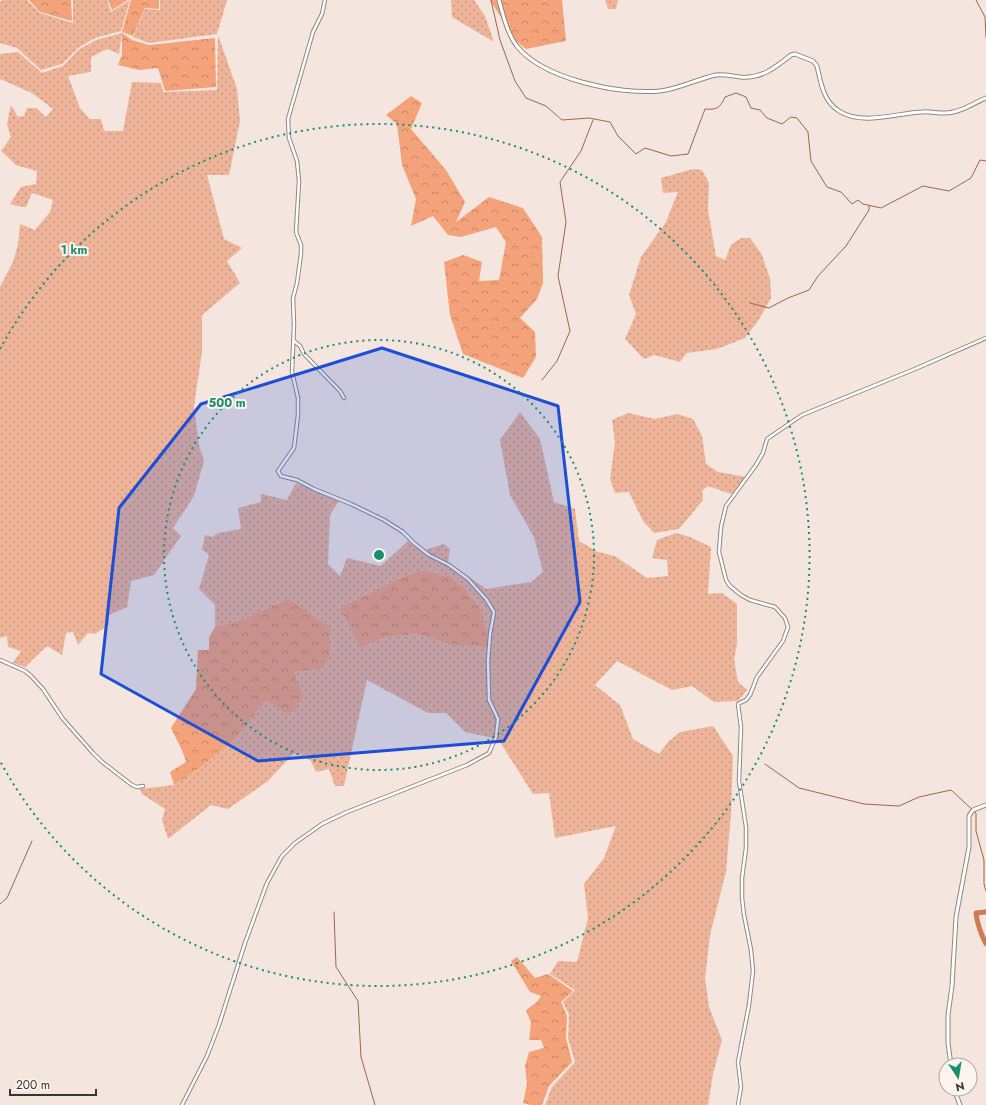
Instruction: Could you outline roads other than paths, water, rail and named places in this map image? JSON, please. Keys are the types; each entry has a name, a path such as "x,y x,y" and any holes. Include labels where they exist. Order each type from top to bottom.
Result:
{"street":[{"path":"182,1105 210,1050 245,943 268,883 282,856 295,843 322,824 358,806 467,765 489,753 496,737 498,719 489,700 488,661 490,634 494,612 486,599 468,579 449,565 429,554 415,544 403,532 384,520 296,480 282,476 278,471 294,448 298,398 292,372 294,340 293,298 297,283 301,254 301,245 296,232 299,181 297,161 289,138 288,119 313,32 322,14 324,0"},
{"path":"499,0 511,38 530,58 560,74 612,88 660,91 719,75 740,77 758,76 769,72 791,55 795,54 815,63 822,89 831,105 838,111 854,118 873,118 922,112 952,113 986,98"},
{"path":"738,1105 741,1087 738,1062 749,1005 752,971 751,950 742,898 742,878 746,848 746,826 739,781 741,727 738,704 746,700 750,695 757,677 783,641 788,627 785,618 775,607 750,600 730,586 726,580 719,552 720,527 724,514 729,501 756,465 763,453 767,439 795,419 820,407 915,369 986,338"},
{"path":"294,340 300,346 304,354 340,391 344,398"},
{"path":"0,660 24,671 31,676 43,689 63,719 101,761 132,785 137,787 144,786"},
{"path":"950,1057 948,1043 948,1015 952,986 957,912 969,847 969,816 973,810 986,805"}],"waterway":[{"path":"491,0 500,40 515,81 526,98 546,106 562,120 589,118 610,122 618,136 636,154 645,148 671,156 688,154 705,109 718,108 725,97 736,93 746,97 751,108 760,110 767,118 782,124 791,117 797,118 808,132 811,161 827,187 841,192 852,204 858,200 863,204 881,208 923,186 949,191 971,178 980,160 986,161"},
{"path":"976,0 985,17 986,37"},
{"path":"542,380 557,361 570,331 558,276 566,222 560,182 581,151 593,120"},
{"path":"750,303 769,308 788,298 809,290 818,276 846,246 869,210 869,206"},
{"path":"765,764 799,788 864,804 899,806 919,797 951,790 976,813 976,831 984,860 984,884 986,891"},
{"path":"0,904 7,898 32,841"},
{"path":"334,912 336,967 358,1001 361,1057 375,1105"},
{"path":"986,912 976,913 977,921 986,944"}]}
